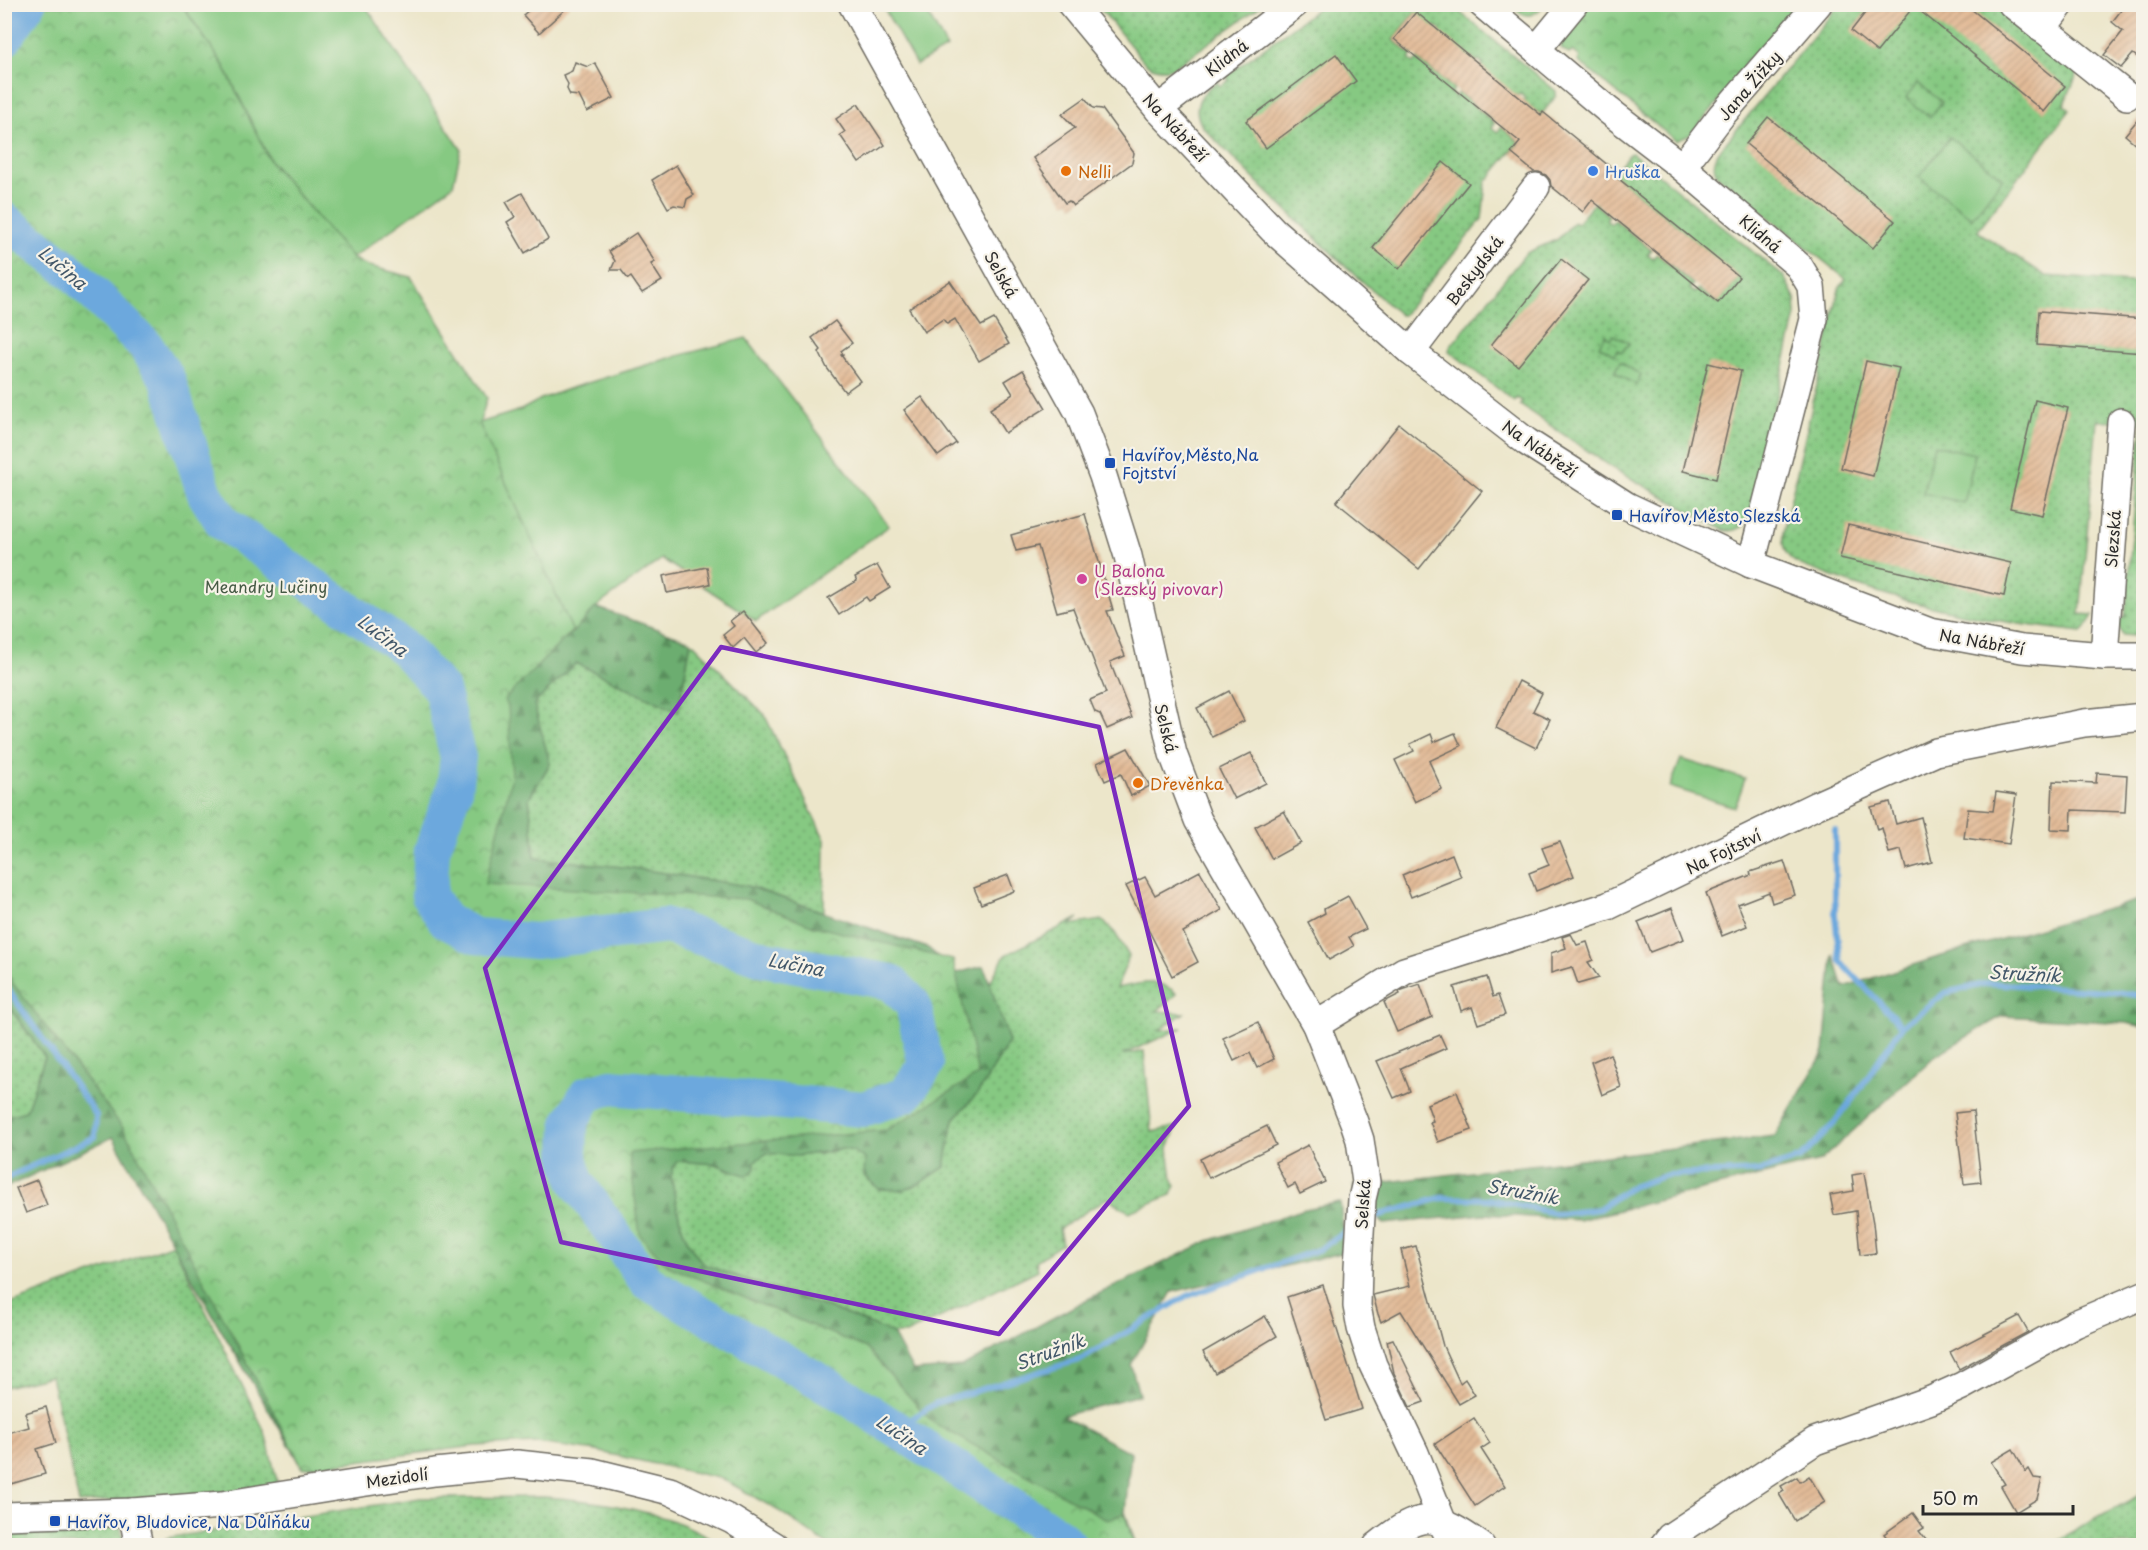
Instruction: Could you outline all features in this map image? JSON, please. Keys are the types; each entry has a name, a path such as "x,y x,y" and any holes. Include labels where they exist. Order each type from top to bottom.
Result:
{"street":[{"name":"Selská","path":"852,4 1079,413 1103,476 1128,556 1173,754 1198,820 1316,1025 1360,1140 1366,1182 1362,1199 1358,1306 1366,1348 1415,1454 1448,1534"},
{"name":"Na Nábřeží","path":"1071,4 1158,109 1273,230 1412,352 1527,442 1628,506 1751,564 1930,632 2022,649 2104,656 2144,656"},
{"name":"Klidná","path":"1158,109 1295,4"},
{"name":"Klidná","path":"1482,4 1799,266 1812,286 1814,319 1751,564"},
{"path":"1537,49 1574,4"},
{"name":"Jana Žižky","path":"1682,167 1721,116 1818,4"},
{"path":"2012,4 2127,96"},
{"path":"2042,29 2061,4"},
{"name":"Beskydská","path":"1412,352 1536,187"},
{"name":"Slezská","path":"2104,656 2121,422"},
{"name":"Na Fojtství","path":"1316,1025 1404,971 1608,906 1936,752 2084,723 2144,717"},
{"path":"1663,1545 1670,1537 1815,1442 1931,1400 1962,1386 2075,1324 2144,1295"},
{"name":"Mezidolí","path":"4,1516 132,1512 222,1505 360,1482 517,1464 593,1472 669,1491 732,1520 774,1545"},
{"path":"132,1512 139,1545"},
{"path":"1377,1545 1405,1526 1423,1519 1448,1534 1481,1545"}],"highlighted area":[{"path":"721,647 1099,727 1189,1106 999,1334 561,1242 485,968"}],"green space":[{"path":"1324,4 1451,5 1556,91 1556,96 1541,115 1523,101 1525,98 1520,94 1517,96 1481,67 1483,64 1478,60 1476,63 1439,33 1441,30 1436,26 1434,28 1415,13 1393,40 1412,55 1409,59 1414,63 1418,59 1454,89 1451,93 1455,97 1459,93 1495,123 1492,128 1498,132 1501,127 1519,142 1486,182 1482,219 1403,315 1400,315 1349,269 1226,151 1202,126 1197,113 1199,101 1206,91 1217,82 1220,86 1229,80 1226,76"},
{"path":"5,5 513,662 573,632 596,607 691,641 678,712 576,663 534,704 550,764 529,798 535,858 632,868 747,886 928,948 957,973 984,966 1009,1042 978,1093 955,1118 945,1167 905,1190 879,1189 864,1176 865,1159 853,1151 843,1149 798,1156 767,1153 755,1161 755,1169 747,1176 716,1164 677,1161 671,1177 681,1224 689,1245 705,1265 845,1314 893,1334 913,1371 962,1367 1084,1301 1208,1241 1305,1209 1340,1202 1346,1252 1172,1292 1131,1365 1139,1395 1062,1416 1131,1453 1125,1512 1136,1545 1003,1545 661,1339 523,994"},
{"name":"Meandry Lučiny","path":"5,5 182,5 224,66 271,163 352,258 365,265 411,277 487,398 480,422 575,628 504,700 508,706 512,776 485,884 746,899 814,926 953,960 978,1075 887,1130 629,1153 640,1235 668,1266 866,1348 932,1422 1108,1520 1124,1513 1135,1545 828,1545 779,1511 723,1479 596,1451 537,1443 475,1446 303,1468 123,1128 5,973"},
{"path":"182,5 365,5 461,149 453,185 352,258 271,162 224,66"},
{"path":"882,5 923,5 947,48 916,65"},
{"path":"1097,5 1262,5 1178,65 1157,69 1145,63"},
{"path":"1509,5 1544,5 1535,13 1527,15"},
{"path":"1585,5 1801,5 1690,135 1676,141 1578,61 1580,57 1573,51 1569,54 1561,48 1562,39"},
{"path":"1839,5 1995,5 2078,72 2064,105 2070,110 1977,231 2046,276 2143,283 2143,637 2123,635 2113,616 2125,617 2142,423 2097,420 2080,614 2093,615 2082,632 2017,624 1953,612 1890,596 1798,564 1786,552 1783,533 1839,289 1846,279 1719,177 1714,164 1720,150"},
{"path":"1918,83 1942,102 1930,117 1906,98"},
{"path":"1950,137 2003,178 1972,218 1919,177"},
{"path":"1632,153 1784,277 1795,298 1796,315 1750,513 1744,524 1734,530 1725,531 1616,470 1520,405 1522,401 1517,398 1514,401 1449,351 1526,253 1558,239 1574,222 1577,224 1594,203 1609,216 1606,220 1611,224 1615,220 1651,250 1648,254 1653,258 1657,254 1693,284 1689,289 1695,293 1698,289 1717,303 1738,277 1613,174"},
{"path":"1605,335 1610,339 1613,335 1629,343 1622,352 1617,350 1614,355 1599,346"},
{"path":"746,338 889,526 756,621 662,559 596,607 573,632 479,423 521,410 541,399 568,389 666,359"},
{"path":"1620,362 1641,375 1636,385 1614,372"},
{"path":"1934,445 1975,454 1964,503 1923,493"},
{"path":"691,641 764,714 825,840 824,912 747,886 632,868 535,858 529,798 550,764 533,704 576,663 678,712"},
{"path":"1681,759 1745,779 1735,807 1670,787"},
{"path":"2143,899 2143,1027 2127,1023 2002,1016 1936,1055 1820,1161 1579,1220 1484,1214 1384,1224 1353,1186 1775,1136 1824,1052 1833,954 1844,987 1938,957"},
{"path":"4,916 255,1333 303,1468 218,1325 113,1137 5,1188 5,1117 26,1111 45,1057 5,1000"},
{"path":"1079,918 1070,925 1102,920 1115,933 1129,956 1117,988 1141,983 1162,985 1177,994 1157,1011 1184,1013 1159,1030 1182,1028 1122,1055 1144,1051 1152,1132 1177,1126 1168,1148 1172,1178 1176,1186 1171,1195 1129,1212 1107,1198 1059,1229 1062,1244 1036,1261 1038,1270 906,1334 893,1334 845,1314 705,1265 690,1245 678,1213 671,1177 677,1161 716,1164 731,1171 767,1153 820,1154 843,1149 945,1167 955,1118 978,1093 1009,1042 989,984 1005,955"},
{"path":"4,1000 45,1057 26,1111 5,1117"},
{"path":"173,1244 265,1432 279,1489 79,1503 51,1376 5,1387 5,1306"},
{"path":"2143,1492 2143,1545 2049,1545 2134,1498"},
{"path":"544,1497 596,1502 648,1513 682,1524 724,1545 168,1546 166,1538 420,1498"},
{"path":"121,1528 125,1545 5,1545 5,1531"}],"building":[{"path":"536,4 571,4 539,33 523,15"},
{"path":"1872,4 1965,4 2065,86 2044,112 1914,6 1877,52 1851,31"},
{"path":"2126,4 2144,4 2144,62 2133,54 2121,68 2104,55 2123,31 2112,22"},
{"path":"1416,12 1541,115 1543,112 1615,171 1613,174 1739,277 1718,303 1592,200 1583,212 1551,186 1546,175 1534,172 1511,153 1520,142 1394,39"},
{"path":"1336,54 1356,81 1266,148 1246,121"},
{"path":"575,62 588,67 595,63 614,98 587,112 579,96 570,95 563,75 572,71"},
{"path":"1085,98 1093,108 1102,109 1134,153 1132,163 1073,206 1069,201 1065,203 1033,158 1075,128 1062,114"},
{"path":"858,104 885,145 859,163 840,135 845,132 836,119"},
{"path":"2144,112 2144,151 2125,135"},
{"path":"1768,117 1895,221 1873,248 1746,144"},
{"path":"1443,162 1469,183 1399,269 1373,248"},
{"path":"676,165 694,195 687,199 685,207 674,205 668,208 652,180"},
{"path":"522,193 548,239 525,253 507,222 515,217 506,202"},
{"path":"636,233 655,262 651,264 662,281 642,293 631,277 628,279 621,270 611,270 615,261 609,251"},
{"path":"1561,259 1588,280 1518,366 1491,345"},
{"path":"950,281 981,326 994,319 1009,344 979,361 955,319 947,324 943,319 924,332 909,309"},
{"path":"2039,311 2144,319 2144,353 2037,345"},
{"path":"835,321 852,343 841,351 843,354 841,355 860,381 845,392 827,368 819,352 821,350 812,338"},
{"path":"1866,361 1899,368 1873,476 1841,468"},
{"path":"1708,363 1741,371 1716,479 1683,471"},
{"path":"1023,370 1046,408 1005,433 990,409 1013,394 1005,381"},
{"path":"922,397 956,443 938,456 904,410"},
{"path":"2035,400 2068,408 2042,515 2010,508"},
{"path":"1399,424 1482,491 1419,569 1336,502"},
{"path":"1085,514 1113,610 1107,611 1125,656 1110,662 1132,718 1107,729 1090,700 1106,693 1073,608 1057,612 1038,546 1016,551 1011,535"},
{"path":"1848,525 2011,563 2004,596 1840,558"},
{"path":"877,565 890,588 869,601 866,597 839,615 828,598 857,581 855,577"},
{"path":"707,567 710,584 667,593 663,576"},
{"path":"743,611 768,643 756,653 744,638 733,648 723,635 734,626 730,621"},
{"path":"1519,681 1542,693 1533,711 1550,719 1536,748 1496,728"},
{"path":"1229,691 1244,721 1212,737 1197,708"},
{"path":"1455,733 1461,746 1429,761 1442,789 1415,802 1395,760 1414,751 1410,744 1431,734 1434,742"},
{"path":"1128,748 1150,786 1131,796 1121,774 1105,781 1097,763"},
{"path":"1251,753 1266,783 1234,799 1219,769"},
{"path":"2097,773 2127,775 2125,812 2072,810 2071,830 2051,829 2053,781 2096,783"},
{"path":"1996,792 2016,795 2009,844 1964,838 1968,809 1993,811"},
{"path":"1890,802 1896,824 1921,817 1932,862 1906,869 1901,850 1889,853 1882,828 1877,830 1871,807"},
{"path":"1284,811 1301,843 1272,859 1255,827"},
{"path":"1560,842 1574,876 1536,891 1529,873 1549,865 1542,848"},
{"path":"1452,854 1461,877 1411,897 1402,875"},
{"path":"1784,861 1795,895 1772,903 1769,892 1738,904 1747,926 1722,936 1706,893 1751,875 1750,872"},
{"path":"1200,871 1222,910 1183,932 1198,962 1172,976 1126,886 1145,877 1155,895"},
{"path":"1008,875 1014,891 981,904 974,888"},
{"path":"1348,896 1366,929 1349,937 1354,946 1329,960 1308,922 1325,913 1324,909"},
{"path":"1672,908 1684,939 1650,952 1638,922"},
{"path":"1571,934 1577,945 1587,942 1593,960 1588,962 1599,978 1578,984 1572,967 1551,973 1551,953 1566,948 1562,937"},
{"path":"1487,977 1493,997 1498,995 1505,1015 1478,1024 1472,1007 1461,1011 1454,987"},
{"path":"1420,984 1432,1017 1397,1032 1384,1002 1400,994 1402,990"},
{"path":"1258,1022 1274,1059 1257,1068 1250,1053 1234,1061 1223,1038"},
{"path":"1440,1035 1446,1048 1401,1068 1410,1091 1394,1098 1377,1061"},
{"path":"1610,1054 1621,1087 1602,1095 1591,1062"},
{"path":"1457,1092 1472,1130 1438,1142 1430,1122 1433,1121 1427,1104"},
{"path":"1973,1111 1981,1182 1964,1184 1955,1113"},
{"path":"1267,1126 1276,1145 1209,1178 1200,1159"},
{"path":"1308,1145 1325,1182 1300,1194 1295,1184 1288,1188 1275,1162"},
{"path":"1864,1173 1876,1253 1860,1255 1856,1211 1834,1215 1830,1195 1854,1191 1852,1175"},
{"path":"37,1180 47,1205 26,1213 16,1188"},
{"path":"1416,1246 1443,1346 1460,1383 1465,1379 1475,1395 1459,1404 1401,1311 1381,1322 1378,1314 1373,1295 1410,1286 1401,1250"},
{"path":"1323,1285 1362,1409 1326,1420 1287,1297"},
{"path":"1265,1316 1277,1336 1215,1373 1203,1352"},
{"path":"2019,1316 2028,1332 1959,1369 1950,1352"},
{"path":"1393,1339 1424,1402 1410,1407 1394,1373 1387,1341"},
{"path":"46,1407 56,1443 37,1449 45,1474 4,1486 4,1434 29,1427 25,1413"},
{"path":"1474,1418 1490,1443 1481,1449 1505,1486 1475,1506 1435,1444"},
{"path":"2013,1449 2026,1472 2029,1469 2034,1478 2042,1479 2037,1499 2016,1512 2001,1486 2005,1484 1991,1462"},
{"path":"1809,1476 1825,1502 1795,1521 1779,1494 1784,1491 1781,1486 1797,1477 1800,1482"},
{"path":"1913,1513 1924,1528 1919,1531 1930,1545 1893,1545 1884,1534"}],"waterway":[{"name":"Lučina","path":"4,39 28,4"},
{"name":"Lučina","path":"4,220 73,273 145,345 167,378 205,494 223,523 404,648 441,689 458,757 454,790 432,850 429,896 446,921 475,936 535,941 667,926 765,959 891,982 913,1004 926,1065 905,1095 863,1109 611,1087 587,1094 570,1123 569,1158 576,1181 647,1282 847,1397 1060,1536 1069,1546"},
{"path":"1835,830 1835,915 1840,961 1902,1026"},
{"name":"Stružník","path":"1369,1218 1441,1198 1489,1199 1559,1214 1599,1209 1628,1188 1667,1175 1760,1171 1801,1158 1831,1127 1854,1097 1902,1026 1945,993 1988,983 2108,991 2144,996"},
{"path":"4,984 96,1115 95,1137 4,1179"},
{"name":"Stružník","path":"896,1429 936,1403 1082,1359 1185,1297 1320,1249 1352,1227"}],"place":[{"name":"Nelli","path":"1066,171"},
{"name":"Hruška","path":"1593,171"},
{"name":"Havířov,Město,Na Fojtství","path":"1110,463"},
{"name":"Havířov,Město,Slezská","path":"1617,515"},
{"name":"U Balona (Slezský pivovar)","path":"1082,579"},
{"name":"Dřevěnka","path":"1138,783"},
{"name":"Havířov, Bludovice, Na Důlňáku","path":"55,1521"}]}
